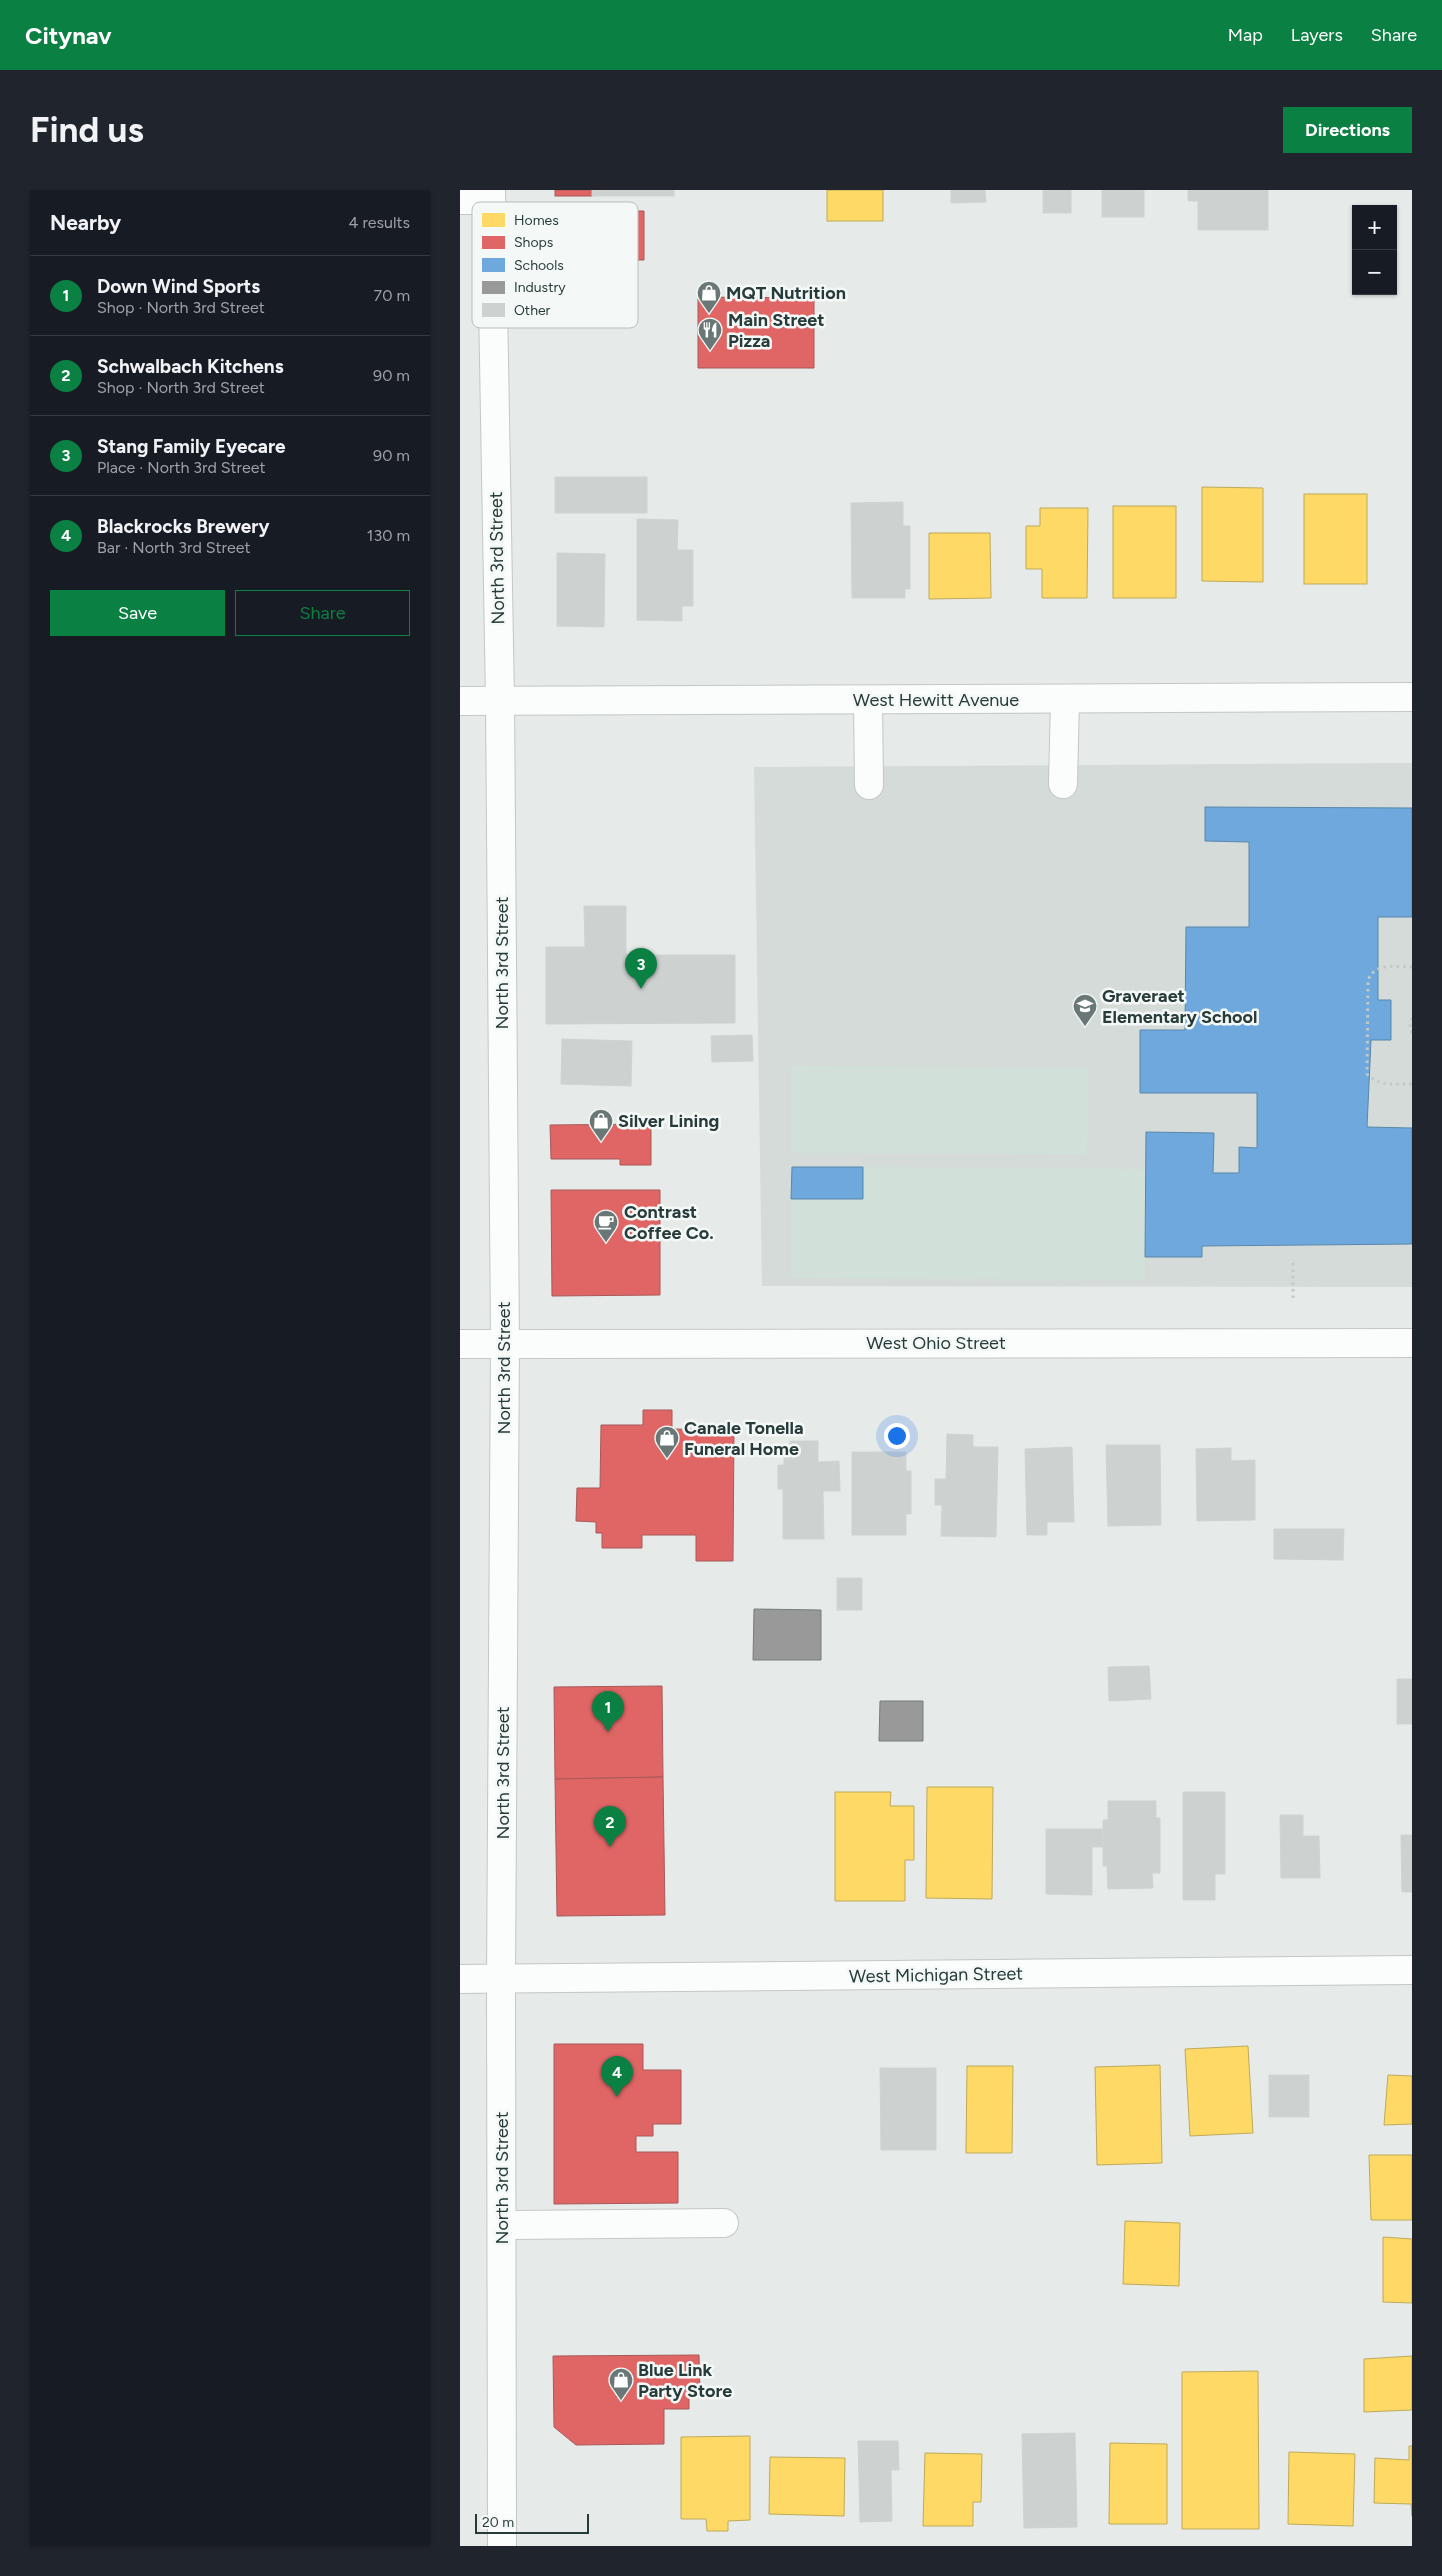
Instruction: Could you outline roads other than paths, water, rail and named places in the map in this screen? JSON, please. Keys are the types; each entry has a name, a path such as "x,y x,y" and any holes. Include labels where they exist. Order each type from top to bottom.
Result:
{"street":[{"path":"460,200 491,195"},
{"name":"North 3rd Street","path":"493,328 500,700 505,1343 501,1979 502,2546"},
{"name":"West Hewitt Avenue","path":"460,701 1412,698"},
{"path":"868,700 869,785"},
{"path":"1063,784 1065,700"},
{"name":"West Ohio Street","path":"460,1344 1412,1343"},
{"name":"West Michigan Street","path":"460,1979 1412,1970"},
{"path":"502,2225 724,2223"}],"place":[{"name":"MQT Nutrition","path":"709,314"},
{"name":"Main Street Pizza","path":"710,351"},
{"name":"Stang Family Eyecare","path":"641,989"},
{"name":"Graveraet Elementary School","path":"1085,1027"},
{"name":"Silver Lining","path":"601,1142"},
{"name":"Contrast Coffee Co.","path":"606,1243"},
{"name":"Canale Tonella Funeral Home","path":"667,1459"},
{"name":"Down Wind Sports","path":"608,1732"},
{"name":"Schwalbach Kitchens","path":"610,1847"},
{"name":"Blackrocks Brewery","path":"617,2097"},
{"name":"Blue Link Party Store","path":"621,2401"}]}
